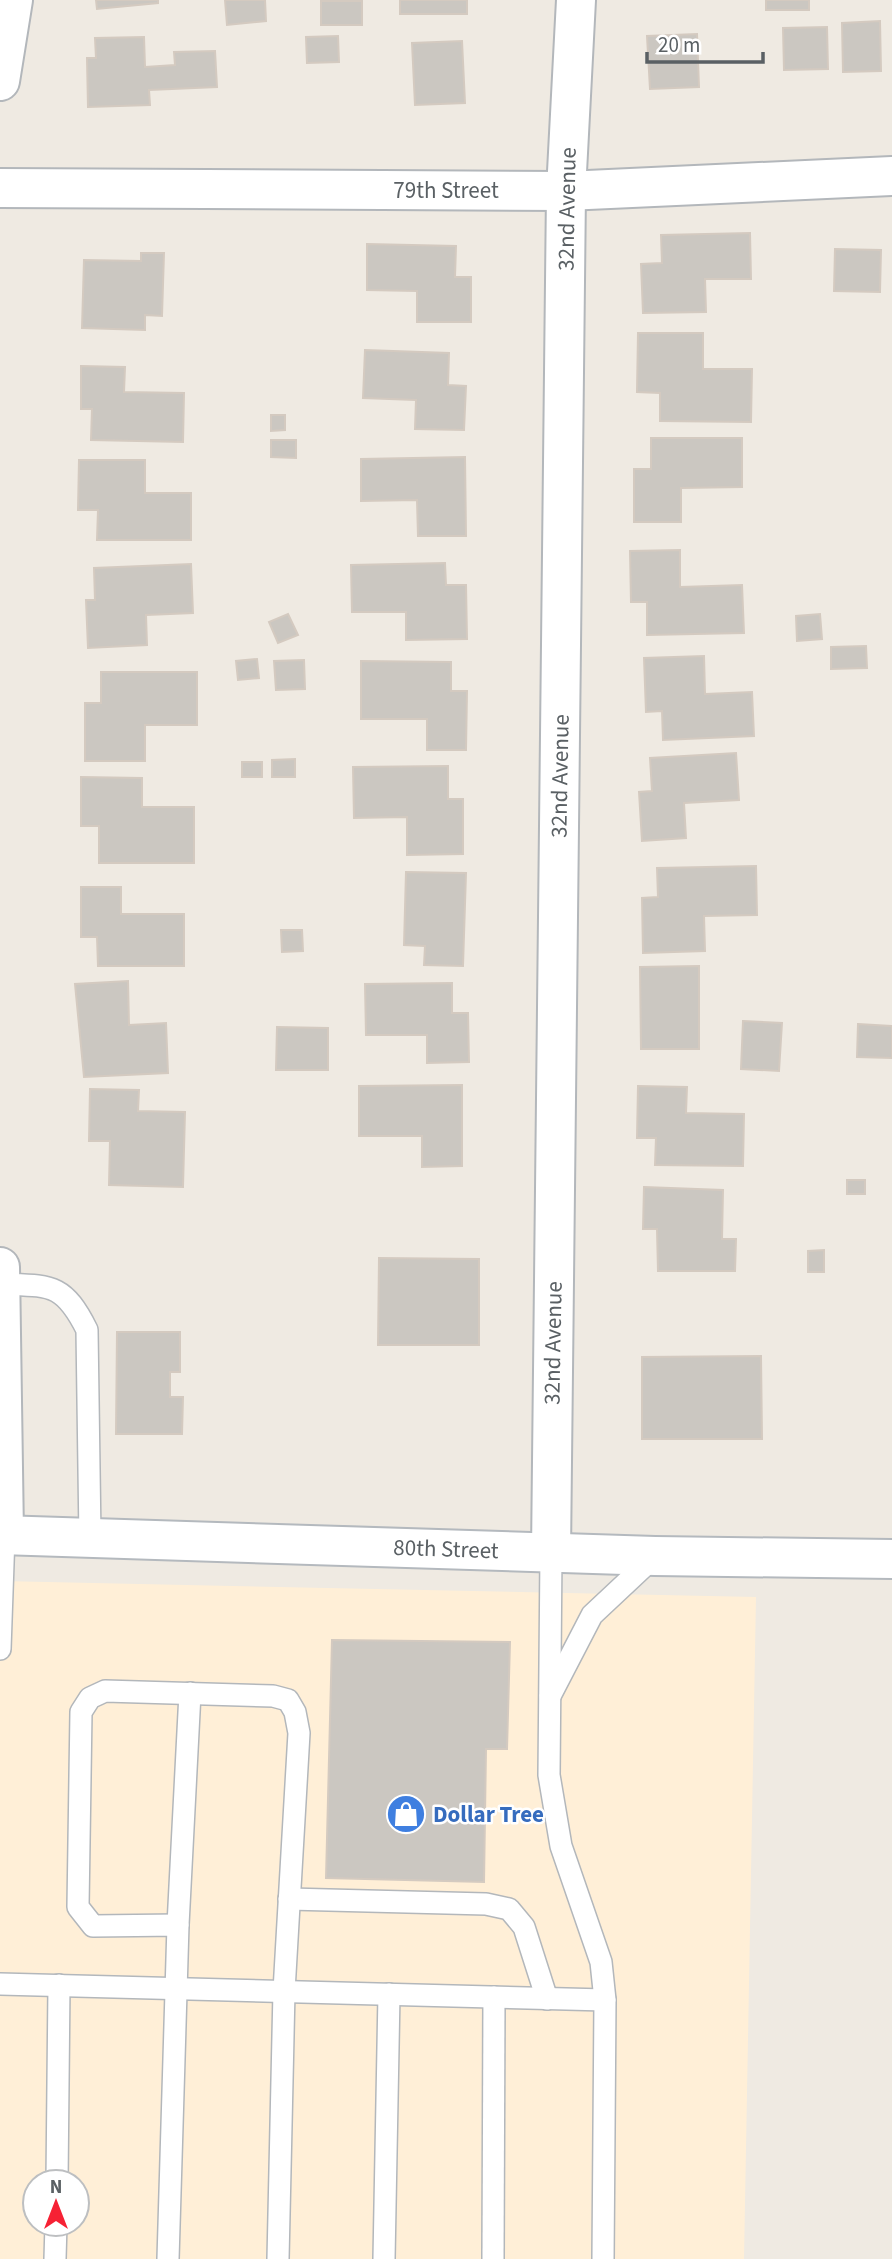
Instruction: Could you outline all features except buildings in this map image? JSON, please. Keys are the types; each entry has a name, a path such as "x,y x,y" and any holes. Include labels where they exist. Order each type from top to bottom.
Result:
{"street":[{"path":"0,81 13,0"},
{"name":"32nd Avenue","path":"551,1553 566,191 576,0"},
{"name":"79th Street","path":"0,188 566,191 892,176"},
{"path":"0,1266 2,1535"},
{"name":"80th Street","path":"2,1535 655,1556 892,1559"}],"lane":[{"path":"0,1284 47,1286 72,1301 87,1330 90,1538"},
{"path":"0,1649 2,1535"},
{"path":"551,1553 549,1774 561,1846 601,1962 605,2000 603,2259"},
{"path":"548,1701 592,1615 655,1556"},
{"path":"178,1925 93,1926 78,1907 81,1712 90,1699 105,1691 273,1696 288,1700 295,1712 299,1733 284,1991 278,2259"},
{"path":"168,2259 174,1989 190,1693"},
{"path":"289,1899 486,1904 509,1909 524,1927 547,1999"},
{"path":"0,1984 605,2000"},
{"path":"57,2168 59,1985"},
{"path":"384,2259 389,1994"},
{"path":"493,2259 494,1997"},
{"path":"55,2259 56,2238"}],"shaded area":[{"path":"0,1581 756,1597 744,2259 0,2259"}],"place":[{"name":"Dollar Tree","path":"406,1814"}]}
